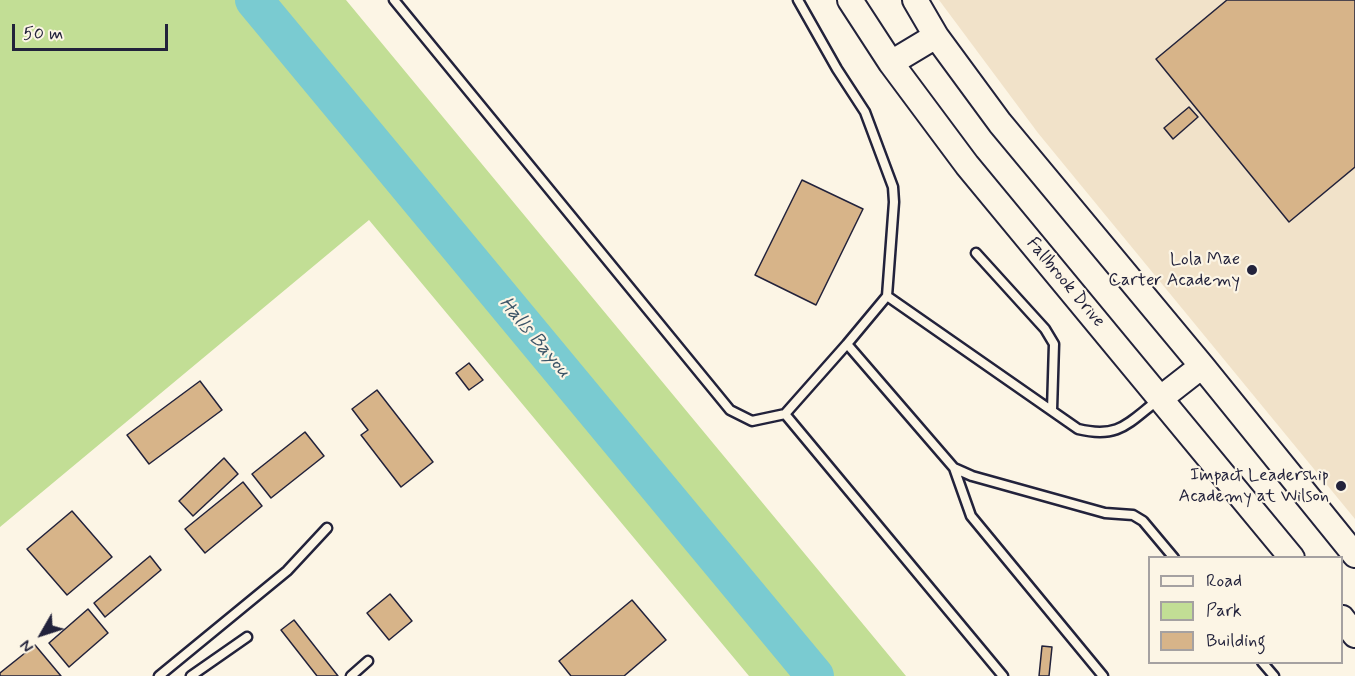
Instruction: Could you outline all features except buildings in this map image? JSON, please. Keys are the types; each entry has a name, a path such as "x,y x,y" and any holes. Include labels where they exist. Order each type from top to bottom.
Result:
{"main road":[{"name":"Fallbrook Drive","path":"850,0 891,63 967,165 1290,556"},
{"path":"915,0 936,36 1000,123 1355,555"},
{"path":"891,63 936,36"},
{"path":"1161,398 1202,366"},
{"path":"1343,620 1355,635"}],"lane":[{"path":"393,0 730,410 752,421 785,414 887,296 894,202 893,187 865,112 837,69 798,0"},
{"path":"976,253 1045,330 1054,344 1052,410"},
{"path":"887,296 1078,429 1099,433 1114,432 1161,398"},
{"path":"847,344 954,468 971,516 1103,676"},
{"path":"785,414 1003,676"},
{"path":"954,468 972,476 1105,513 1133,515 1143,521 1172,556"},
{"path":"159,676 287,571 327,528"},
{"path":"191,676 247,637"},
{"path":"351,676 368,661"},
{"path":"1263,664 1274,676"}],"shaded area":[{"name":"Lola Mae Carter Academy","path":"939,0 1355,0 1355,519 1038,133"}],"green space":[{"path":"0,0 346,0 906,676 749,676 369,220 0,527"}],"waterway":[{"name":"Halls Bayou","path":"254,0 815,676"}],"place":[{"name":"Lola Mae Carter Academy","path":"1252,270"},
{"name":"Impact Leadership Academy at Wilson","path":"1341,486"}]}
